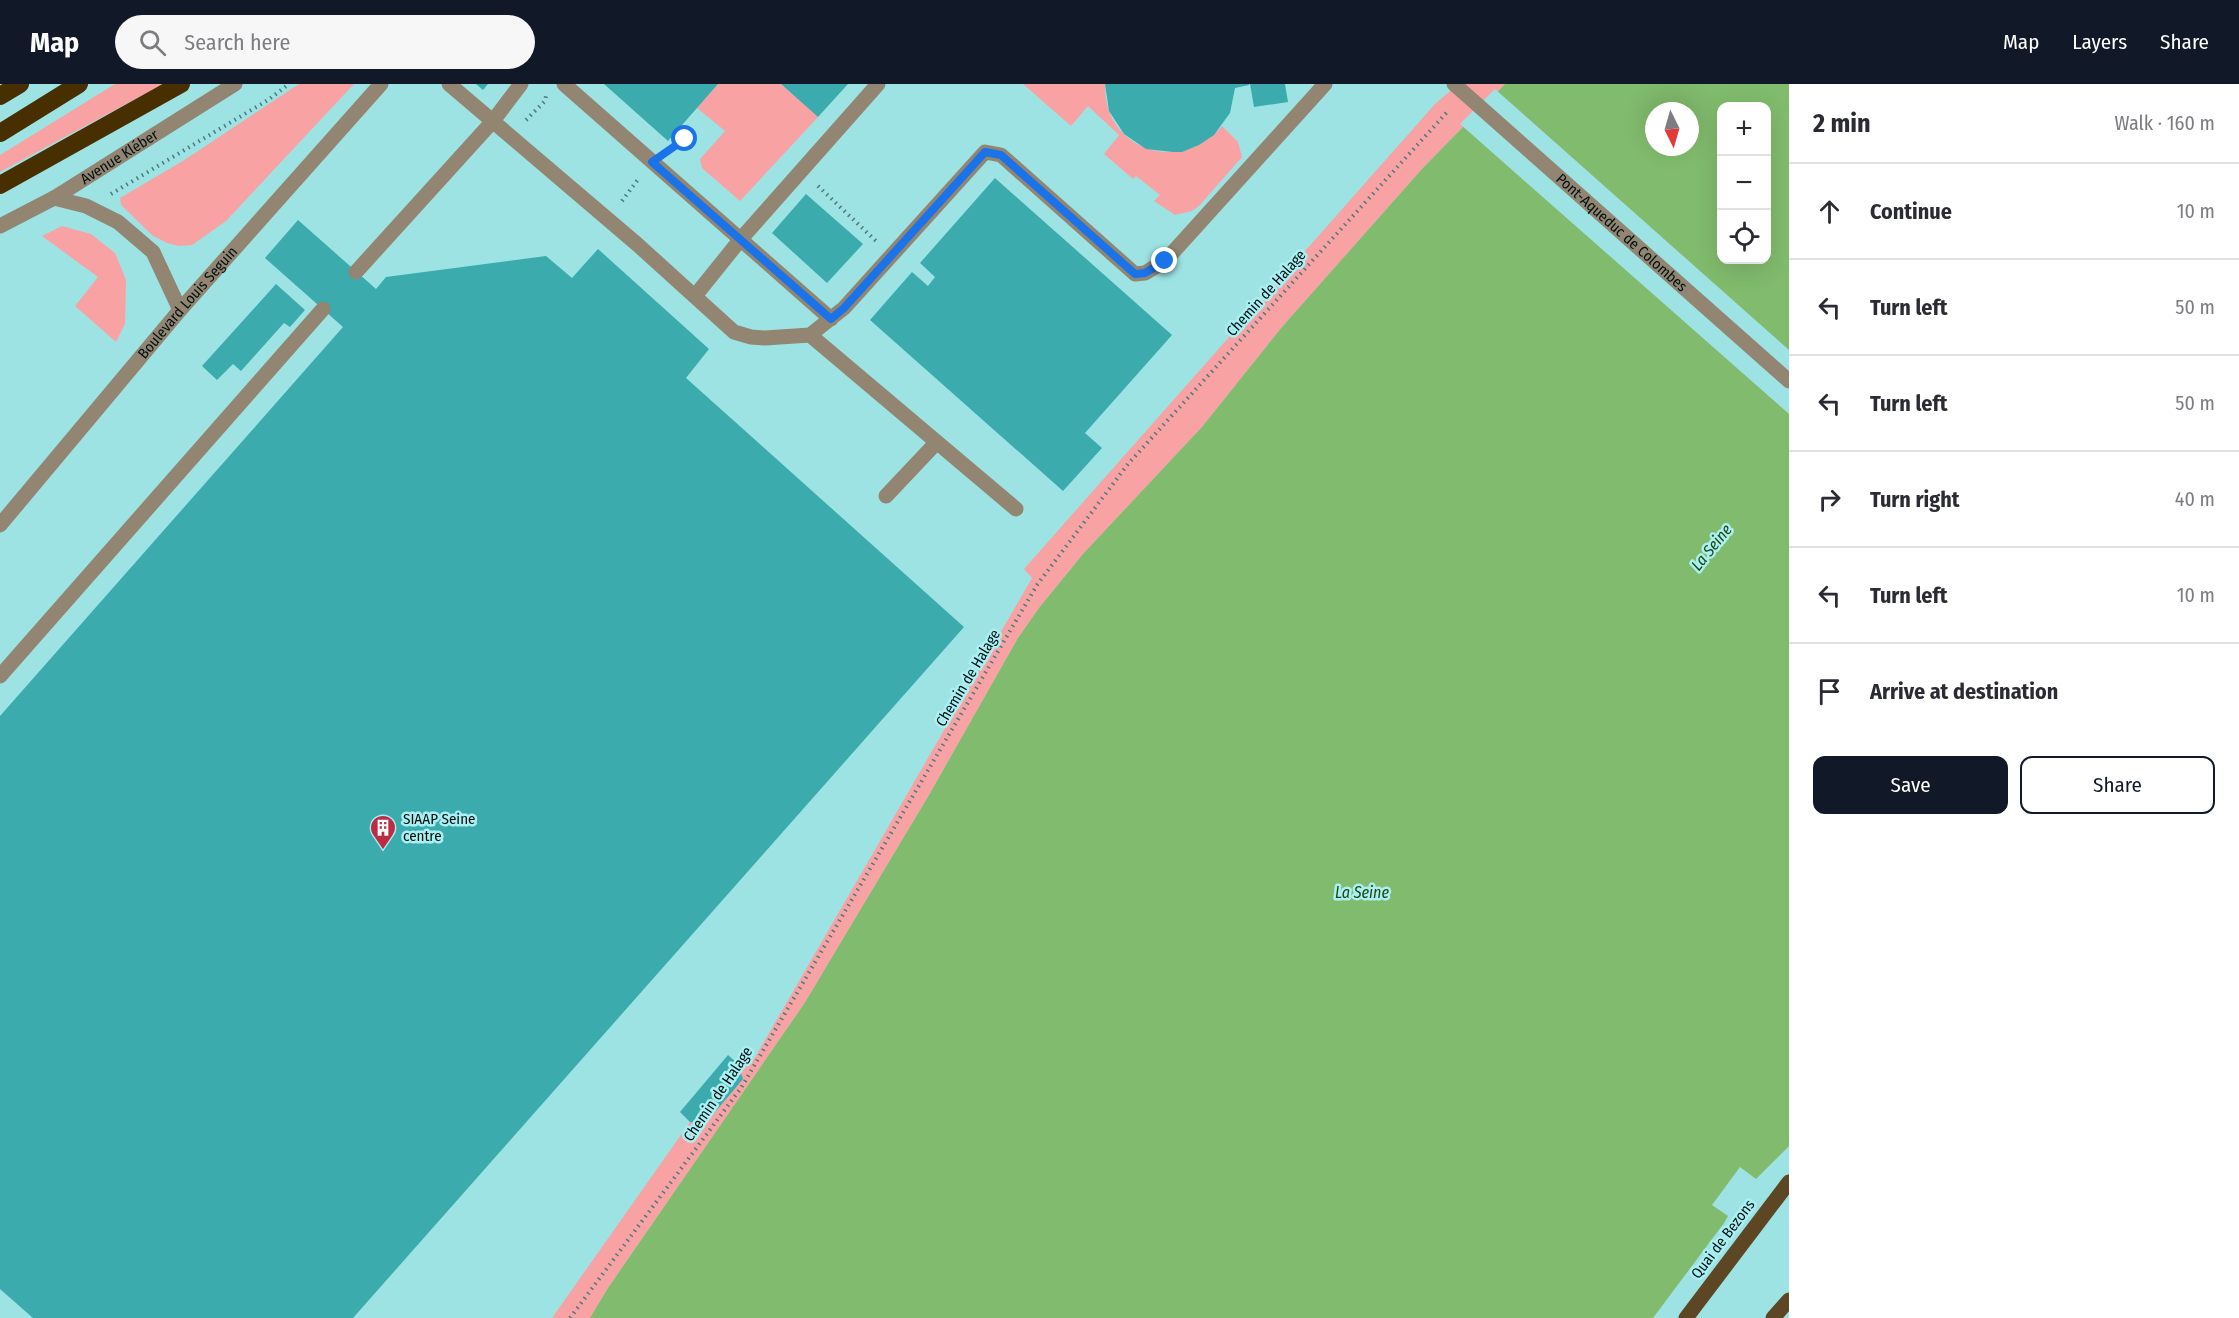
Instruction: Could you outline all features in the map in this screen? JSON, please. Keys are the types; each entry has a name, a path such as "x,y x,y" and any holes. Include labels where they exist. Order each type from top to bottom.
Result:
{"highway":[{"path":"0,96 20,84"},
{"path":"0,133 80,84"},
{"path":"0,185 181,84"}],"main road":[{"name":"Quai de Bezons","path":"1686,1318 1789,1182"},
{"path":"1773,1318 1789,1300"}],"street":[{"name":"Avenue Kléber","path":"0,226 54,198 235,84"},
{"name":"Boulevard Louis Seguin","path":"0,525 180,310 381,84"},
{"path":"449,84 608,219 734,332 765,338 810,335 831,319 844,308 985,152 1001,155 1135,274 1145,273 1165,261 1325,84"},
{"path":"356,272 493,121 521,84"},
{"path":"564,84 831,319"},
{"path":"695,296 740,240 879,84"},
{"name":"Pont-Aqueduc de Colombes","path":"1454,84 1789,381"},
{"path":"54,198 86,206 118,222 153,252 180,310"},
{"path":"0,676 323,309"},
{"path":"810,335 1016,509"},
{"path":"886,496 936,442"}],"path":[{"path":"107,196 268,100 289,84"},
{"name":"Chemin de Halage","path":"570,1318 741,1088 1037,585 1128,464 1456,102"},
{"path":"608,219 652,162 685,139"},
{"path":"802,170 891,256"}],"shaded area":[{"path":"115,84 163,84 0,172 0,155"},
{"path":"299,84 354,84 226,221 192,245 179,246 153,236 121,205 120,198 186,159"},
{"path":"718,84 781,84 818,117 740,201 702,168 700,159 725,131 697,108"},
{"path":"1023,84 1105,84 1108,107 1117,126 1130,140 1147,148 1166,152 1186,150 1205,141 1222,126 1238,142 1242,157 1199,206 1192,211 1175,215 1154,201 1160,195 1136,176 1133,179 1104,154 1119,135 1088,106 1071,126"},
{"path":"1458,84 1505,84 1422,169 1282,327 1202,427 1083,554 1039,608 1018,638 929,795 804,1004 608,1288 590,1318 552,1318 690,1122 706,1123 742,1079 738,1064 754,1059 1032,578 1024,569 1435,104"},
{"path":"62,226 91,234 115,253 126,280 125,324 116,342 75,306 98,277 42,236"}],"water":[{"name":"La Seine","path":"1505,84 1789,84 1789,1146 1756,1179 1740,1167 1712,1205 1728,1216 1724,1223 1653,1318 590,1318 608,1288 804,1004 929,795 1018,638 1083,554 1202,427 1282,327 1422,169"}],"pier":[{"path":"1495,89 1789,350 1789,414 1460,124"}],"building":[{"path":"476,84 488,84 483,90"},
{"path":"604,84 718,84 668,141"},
{"path":"781,84 848,84 818,117"},
{"path":"1105,84 1249,85 1235,88 1230,113 1214,135 1199,145 1182,152 1173,152 1146,149 1124,134 1109,111"},
{"path":"1250,84 1285,84 1288,102 1254,107"},
{"path":"995,178 1172,335 1085,433 1102,448 1063,491 870,320 912,272 928,286 935,277 920,263"},
{"path":"806,194 863,244 827,283 772,233"},
{"name":"SIAAP Seine centre","path":"298,220 376,289 386,277 546,256 572,278 598,249 709,349 686,378 964,627 353,1318 33,1318 0,1289 0,716 343,327 265,258"},
{"path":"276,284 305,310 290,327 284,323 241,371 233,364 217,380 202,366"},
{"path":"728,1055 738,1064 743,1079 705,1124 690,1122 680,1112"}],"place":[{"name":"SIAAP Seine centre","path":"383,851"}],"route":[{"path":"685,139 652,162 831,319 844,308 985,152 1001,155 1135,274 1145,273 1165,261"}]}
